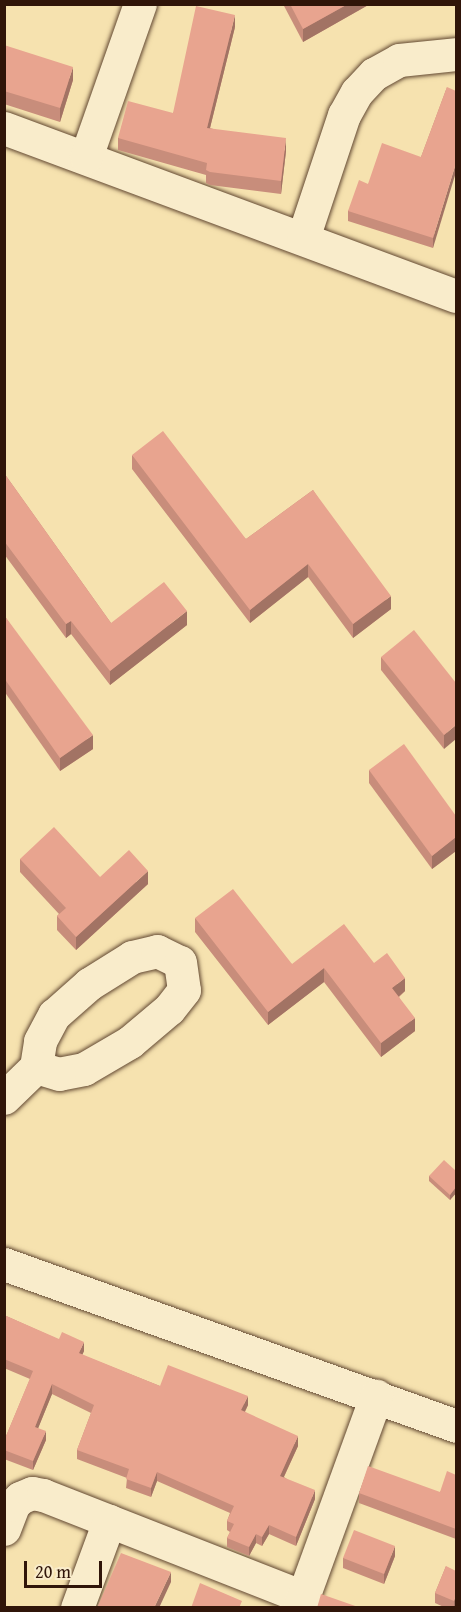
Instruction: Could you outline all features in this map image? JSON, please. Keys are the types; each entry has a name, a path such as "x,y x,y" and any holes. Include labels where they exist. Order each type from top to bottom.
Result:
{"street":[{"path":"86,157 140,4"},
{"path":"303,238 345,115 357,92 374,74 399,60 456,54"},
{"path":"4,128 456,297"},
{"path":"4,1098 36,1067"},
{"path":"4,1264 456,1426"},
{"path":"4,1529 13,1505 32,1493 109,1521 301,1602 376,1396"},
{"path":"77,1608 109,1521"}],"building":[{"path":"290,4 348,4 303,29"},
{"path":"196,6 235,15 207,128 286,138 281,181 210,172 206,170 207,163 118,138 128,101 173,113"},
{"path":"4,45 73,67 60,108 4,91"},
{"path":"447,87 456,91 456,163 433,238 348,211 359,180 368,184 382,143 421,157"},
{"path":"163,431 246,539 313,490 391,596 353,624 308,564 250,610 132,455"},
{"path":"4,473 111,623 164,582 187,611 110,671 71,621 66,624 4,541"},
{"path":"4,615 93,735 60,758 4,678"},
{"path":"414,630 456,683 456,725 444,735 381,657"},
{"path":"404,744 456,816 456,837 432,856 369,770"},
{"path":"54,827 100,877 129,850 148,871 76,937 57,916 66,908 20,859"},
{"path":"233,889 292,964 344,924 374,963 387,953 405,978 392,988 415,1018 381,1043 324,968 268,1012 195,918"},
{"path":"444,1160 456,1171 456,1187 450,1195 429,1176"},
{"path":"4,1315 59,1339 62,1332 84,1342 79,1353 160,1386 168,1365 248,1396 241,1410 298,1436 280,1476 315,1490 296,1537 269,1525 262,1537 256,1534 249,1547 227,1538 234,1524 227,1521 234,1506 157,1472 151,1488 126,1479 129,1469 77,1450 94,1405 52,1384 35,1427 46,1431 33,1461 4,1450 4,1441 33,1371 4,1359"},
{"path":"368,1466 440,1492 447,1471 456,1475 456,1529 359,1493"},
{"path":"354,1530 395,1546 384,1574 343,1558"},
{"path":"121,1553 171,1572 154,1608 97,1608"},
{"path":"446,1566 456,1571 454,1601 435,1593"},
{"path":"200,1583 242,1601 239,1608 191,1608"},
{"path":"321,1594 361,1608 317,1608"}]}
